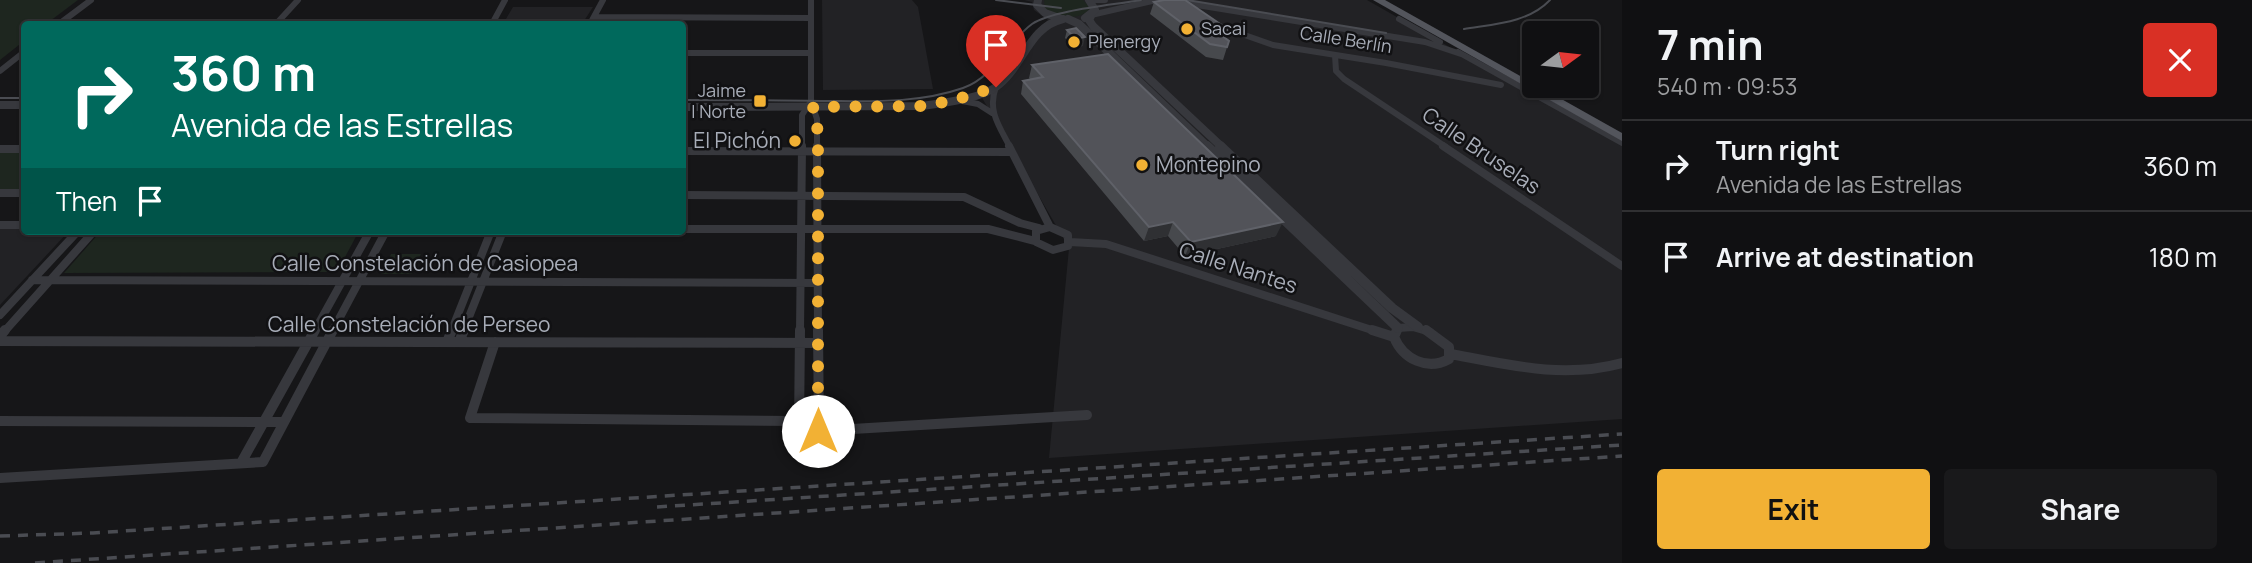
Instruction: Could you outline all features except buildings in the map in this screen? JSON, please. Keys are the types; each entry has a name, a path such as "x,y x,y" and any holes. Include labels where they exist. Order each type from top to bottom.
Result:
{"main road":[{"path":"1378,0 1622,141"}],"street":[{"path":"63,21 91,0"},
{"path":"279,21 298,0"},
{"path":"494,21 505,0"},
{"path":"605,0 598,20 811,19"},
{"path":"811,0 810,105 817,119 818,151 818,431"},
{"path":"1038,0 1037,5 1042,11 1084,28 1396,333 1400,349 1408,356 1427,363 1444,363 1451,354"},
{"path":"1089,0 1095,10 1090,24 1392,308 1418,327 1437,334 1451,354"},
{"path":"1094,0 1105,0"},
{"path":"1050,227 993,114 991,100 996,87 1052,20 1157,1 1186,3 1196,7 1425,42 1461,54"},
{"path":"1196,7 1203,15"},
{"path":"1399,19 1622,141"},
{"name":"Calle Berlín","path":"1212,22 1232,33 1266,43 1421,68 1501,85"},
{"path":"686,54 810,53"},
{"path":"0,71 21,54"},
{"name":"Calle Bruselas","path":"1335,55 1336,71 1344,79 1622,266"},
{"path":"686,107 923,106 955,100 996,87"},
{"path":"955,100 978,104 993,114"},
{"path":"0,105 21,105"},
{"path":"799,424 802,115 810,105"},
{"path":"0,149 21,149"},
{"path":"686,151 1011,152"},
{"path":"0,193 21,193"},
{"path":"686,195 964,197 978,201 1010,219 1065,232 1070,242 1065,248 1053,250 1043,248 1035,241 988,229 686,229"},
{"path":"0,225 21,225"},
{"path":"1035,241 1034,234 1039,228"},
{"path":"0,315 74,235"},
{"path":"0,338 90,235"},
{"path":"241,464 368,235"},
{"path":"0,478 264,462 384,235"},
{"path":"459,342 490,235"},
{"path":"447,342 501,235"},
{"name":"Calle Nantes","path":"1070,242 1106,244 1396,333"},
{"name":"Calle Constelación de Casiopea","path":"32,280 818,284"},
{"path":"1396,333 1418,327"},
{"name":"Calle Constelación de Perseo","path":"0,338 308,342 818,343"},
{"path":"495,342 470,418 799,424 818,431 1087,415"},
{"path":"1451,354 1559,373 1601,370 1622,363"},
{"path":"0,421 284,422"}],"shaded area":[{"path":"0,0 78,0 50,21 21,21 21,43 0,60"},
{"path":"822,0 912,0 918,7 933,89 823,90"},
{"path":"1024,0 1367,0 1522,88 1522,98 1539,98 1622,145 1622,419 1049,458 1069,248 981,96 997,83 1048,20 1034,10 1032,2"},
{"path":"1044,0 1083,0 1090,7 1084,14 1067,17 1045,9"},
{"path":"513,7 593,7 584,21 505,21"},
{"path":"0,153 21,153 21,189 0,189"},
{"path":"0,228 21,229 21,235 65,235 0,305"},
{"path":"97,235 357,235 337,272 64,273"},
{"path":"391,254 421,254 412,274 381,274"}],"tram line":[{"path":"996,0 1061,8"},
{"path":"686,100 874,101 928,97 974,83 984,76 1023,32 1042,19 1141,0"},
{"path":"1187,0 1386,33"},
{"path":"1464,29 1521,18 1532,14 1550,0"},
{"path":"0,98 21,98"}],"railway":[{"path":"0,536 93,533 1622,434"},
{"path":"657,507 1622,445"},
{"path":"35,563 1622,456"}],"place":[{"name":"Sacai","path":"1187,29"},
{"name":"Plenergy","path":"1074,42"},
{"name":"Jaime I Norte","path":"760,101"},
{"name":"El Pichón","path":"795,141"},
{"name":"Montepino","path":"1142,165"}],"route":[{"path":"818,431 818,151 817,119 813,107 923,106 955,100 996,87"}]}
